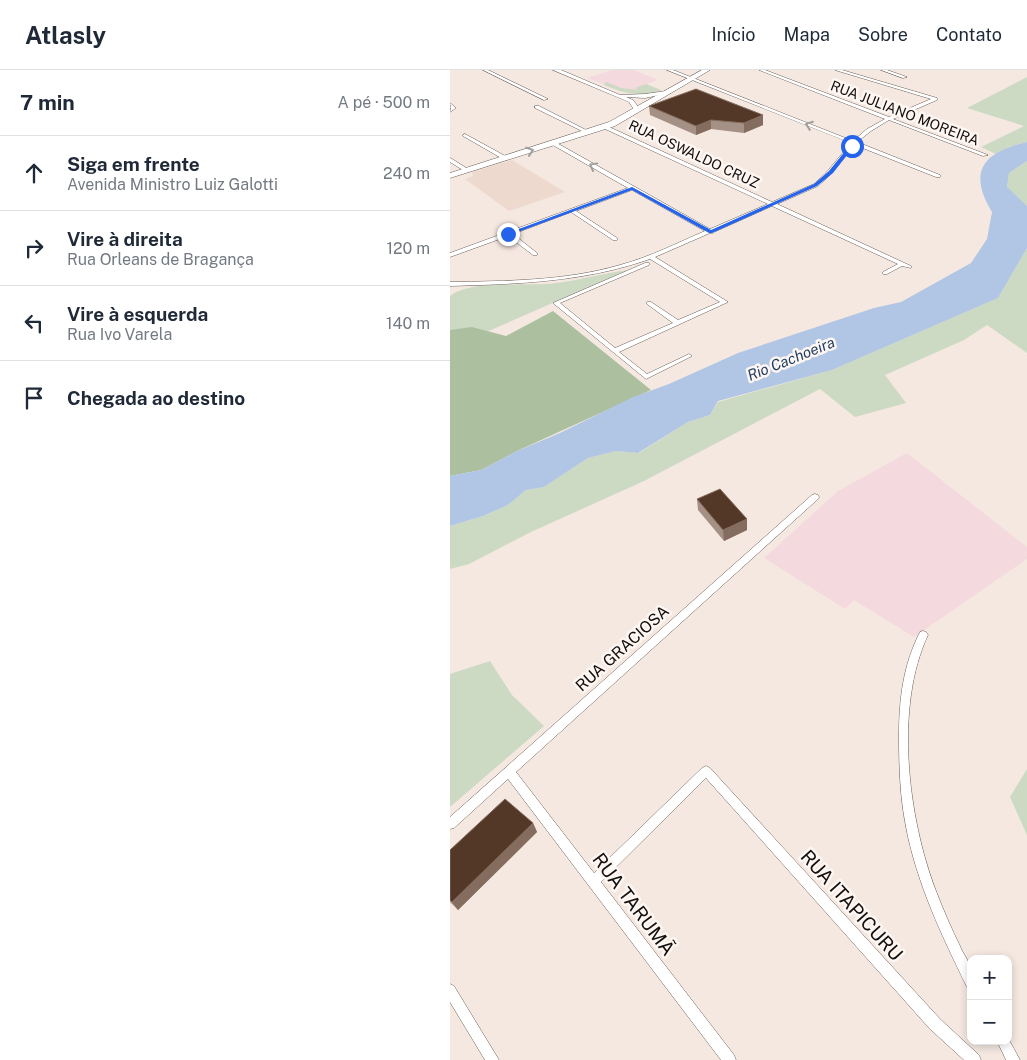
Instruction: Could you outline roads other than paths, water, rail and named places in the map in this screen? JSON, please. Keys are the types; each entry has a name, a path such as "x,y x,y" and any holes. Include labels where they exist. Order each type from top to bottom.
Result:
{"main road":[{"path":"450,176 605,127 707,70"}],"street":[{"path":"485,70 546,99"},
{"path":"556,70 633,102 636,108 633,113"},
{"path":"669,70 938,176"},
{"name":"RUA JULIANO MOREIRA","path":"761,70 985,155"},
{"path":"689,356 646,377 556,304 821,181 865,133 935,99 837,70"},
{"path":"883,70 905,77"},
{"path":"616,94 645,96 666,93"},
{"path":"450,104 454,108 450,111"},
{"path":"536,107 588,132"},
{"name":"RUA OSWALDO CRUZ","path":"605,127 909,267"},
{"path":"465,136 505,158"},
{"path":"553,143 711,232"},
{"path":"450,160 468,170"},
{"path":"450,254 632,188"},
{"path":"571,210 615,239"},
{"path":"508,234 535,254"},
{"path":"450,284 564,279 654,259 725,302 615,351"},
{"path":"885,273 902,264"},
{"path":"649,303 678,323"},
{"name":"RUA GRACIOSA","path":"450,824 815,497"},
{"path":"923,635 914,653 906,690 903,750 908,812 914,844 926,883 946,933 967,975"},
{"name":"RUA TARUMÃ","path":"508,771 729,1060"},
{"name":"RUA ITAPICURU","path":"593,882 706,771 935,1024 974,1060"},
{"path":"450,990 492,1060"},
{"path":"1005,1045 1013,1060"}],"water":[{"name":"Rio Cachoeira","path":"1027,142 1027,161 1009,173 1007,187 1027,206 1027,248 998,298 832,370 718,401 710,415 688,422 638,453 616,451 588,458 544,487 526,490 508,505 483,516 450,526 450,476 481,470 517,451 560,433 631,398 669,384 738,353 874,308 901,302 971,263 987,239 992,212 981,185 981,174 984,165 1000,151"}]}
